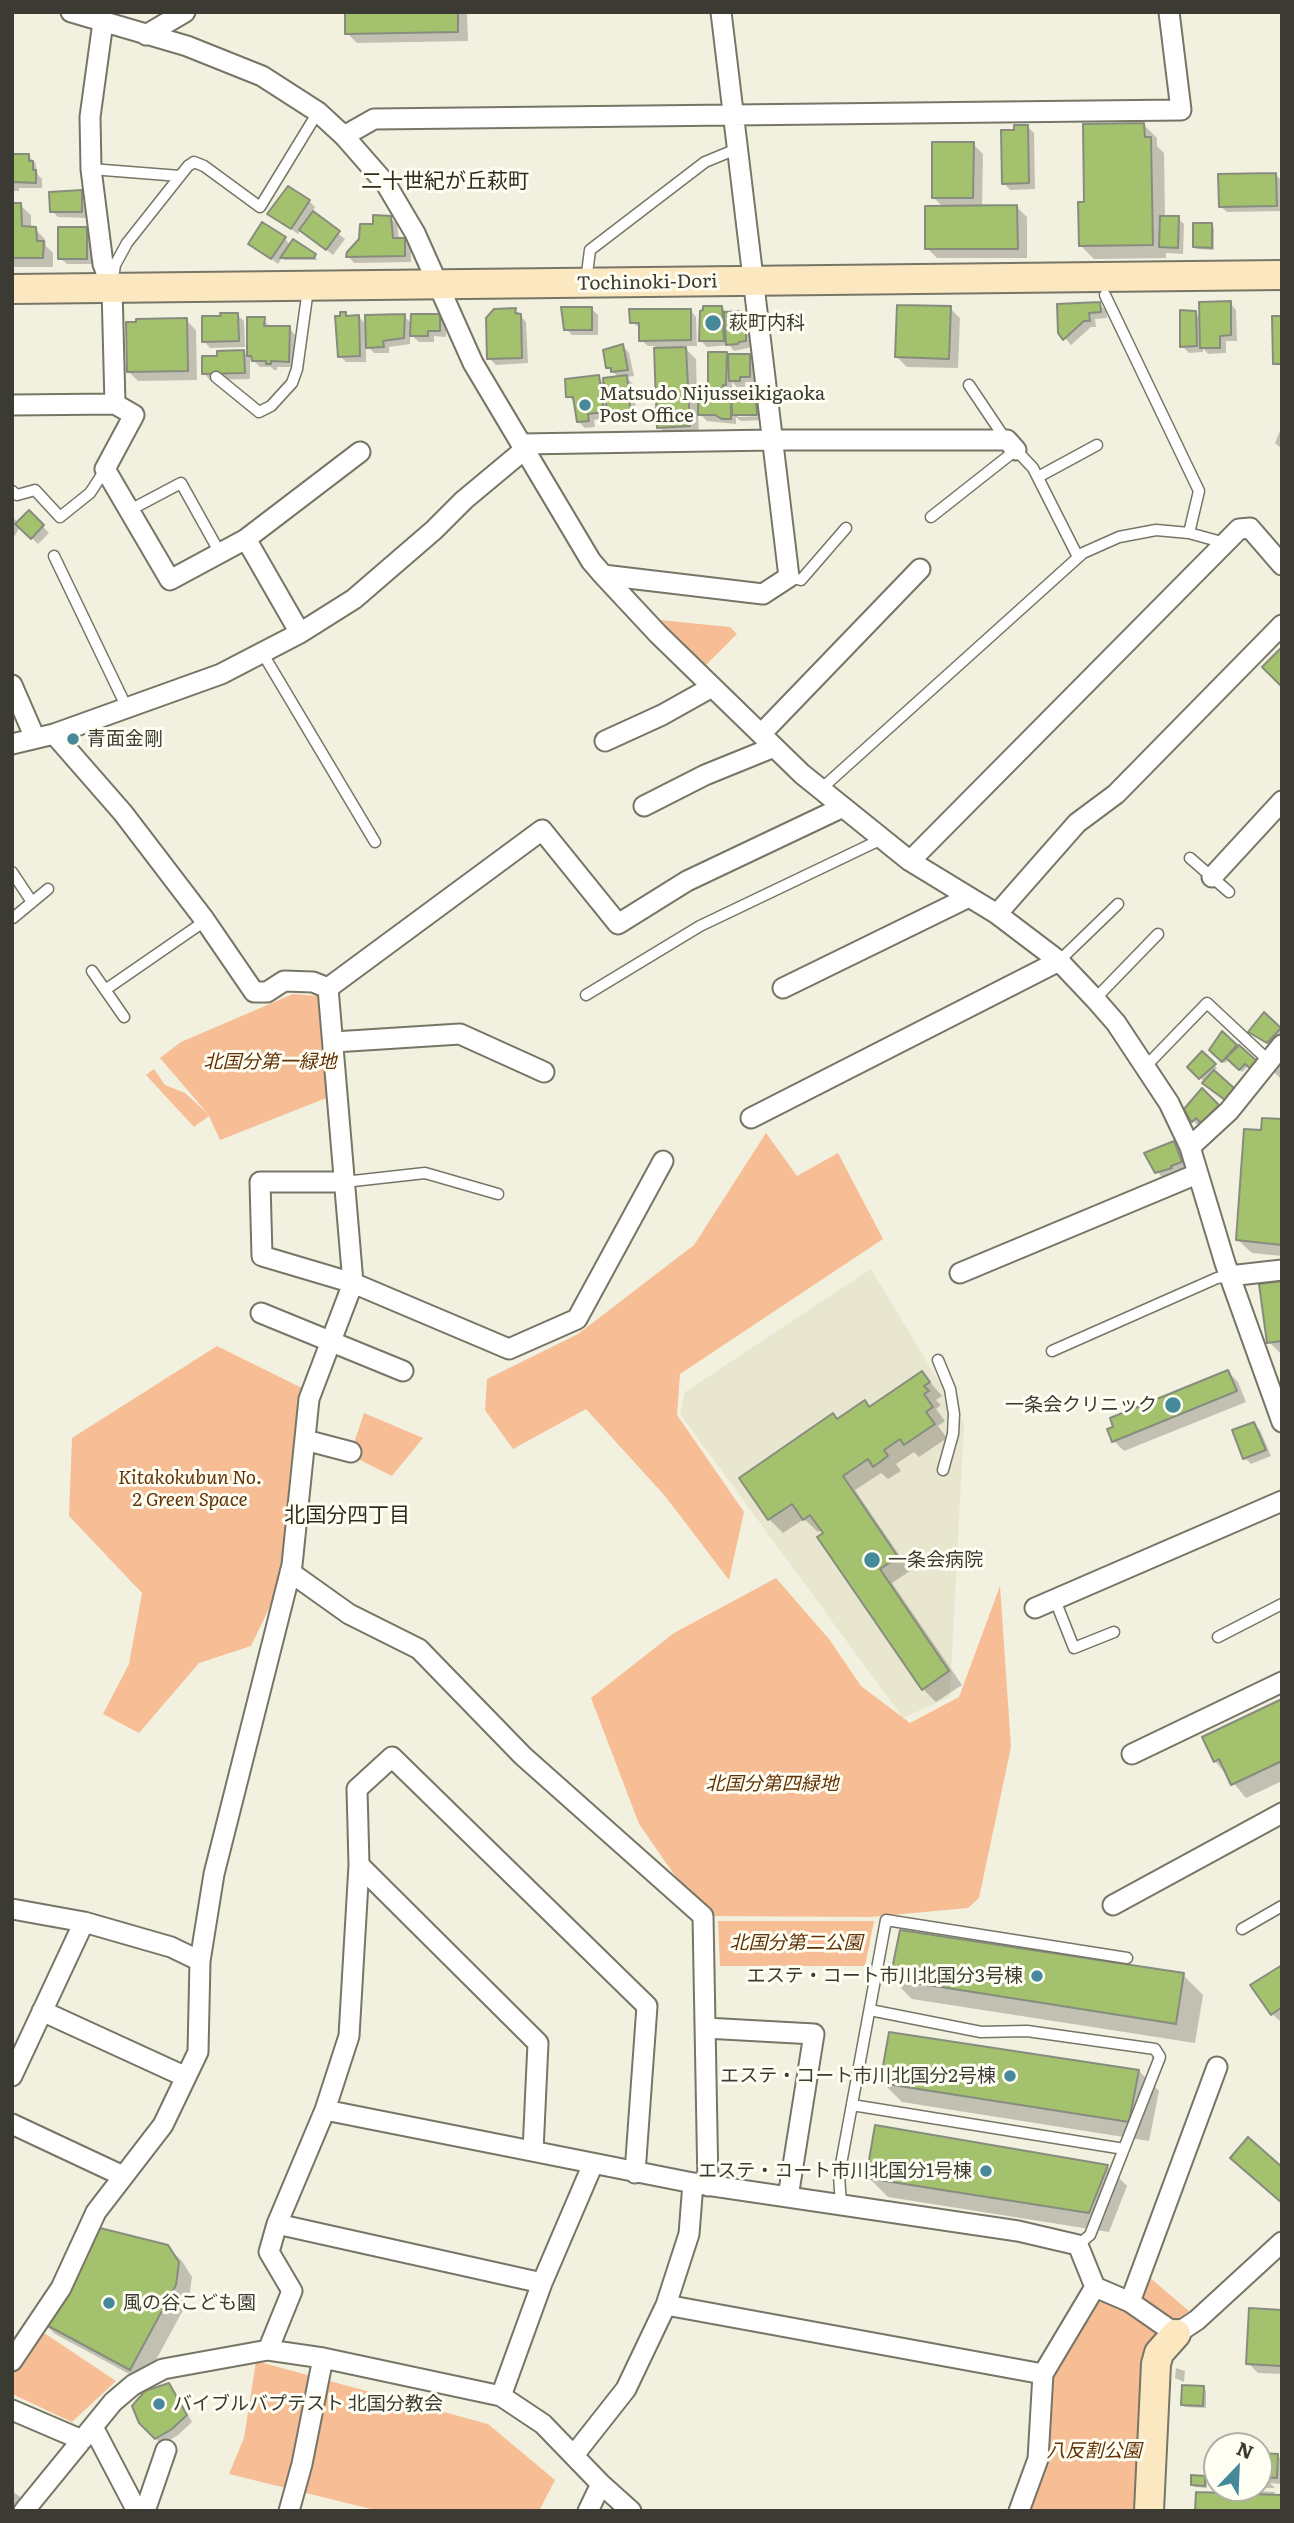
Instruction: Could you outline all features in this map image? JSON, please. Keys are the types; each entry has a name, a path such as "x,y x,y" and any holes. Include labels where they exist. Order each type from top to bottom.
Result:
{"street":[{"path":"71,12 187,46 262,76 318,112 344,136 386,184 415,233 473,362 591,561 603,575 657,634 821,789 910,861 997,914 1059,961 1096,999 1116,1023 1169,1104 1190,1147 1229,1276 1282,1422"},
{"path":"146,35 185,12"},
{"path":"603,575 763,594 789,577 721,12"},
{"path":"344,136 374,119 1181,110 1169,12"},
{"path":"103,22 90,117 91,169 103,264 112,288 115,404"},
{"name":"Tochinoki-Dori","path":"12,289 1282,275"},
{"path":"12,405 115,404 134,415 105,469 170,580 246,539 360,452"},
{"path":"12,744 44,736 221,674 300,633 354,599 434,530 522,447 772,440 1011,445"},
{"path":"910,861 1239,529 1250,528 1282,565"},
{"path":"246,539 300,633"},
{"path":"645,806 768,740 920,569"},
{"path":"997,914 1077,823 1116,794 1282,625"},
{"path":"12,685 44,736 123,813 205,921 254,992 267,992 284,981 313,982 328,988"},
{"path":"606,741 662,715 712,687"},
{"path":"1212,877 1282,801"},
{"path":"328,988 542,830 618,924 687,881 843,807"},
{"path":"783,988 967,898"},
{"path":"751,1118 1059,961"},
{"path":"12,2361 61,2288 96,2212 163,2125 198,2052 200,1961 214,1874 290,1573 309,1399 353,1283 328,988"},
{"path":"334,1042 460,1034 544,1072"},
{"path":"1190,1147 1229,1111 1282,1045"},
{"path":"344,1182 260,1182 262,1255 353,1283 509,1349 577,1319 663,1161"},
{"path":"960,1273 1197,1174"},
{"path":"1229,1276 1282,1270"},
{"path":"261,1313 403,1371"},
{"path":"305,1440 351,1452"},
{"path":"1035,1608 1282,1501"},
{"path":"290,1573 349,1614 419,1649 523,1756 703,1916 705,2028 701,2185 689,2234 666,2305 626,2389 574,2455"},
{"path":"1132,1754 1282,1682"},
{"path":"268,2350 292,2291 269,2252 277,2224 325,2110 349,2036 359,1865 357,1789 392,1757 647,2006 635,2172"},
{"path":"1113,1905 1282,1813"},
{"path":"359,1865 538,2043 533,2151"},
{"path":"12,1909 84,1922 171,1947 200,1961"},
{"path":"12,2076 84,1922"},
{"path":"42,2011 186,2077"},
{"path":"705,2028 814,2034 788,2197"},
{"path":"1130,2302 1217,2067"},
{"path":"325,2110 701,2185 1017,2231 1078,2245 1095,2287 1130,2302 1176,2334"},
{"path":"12,2124 123,2176"},
{"path":"500,2396 542,2283 593,2164"},
{"path":"277,2224 542,2283"},
{"path":"1149,2511 1156,2364 1159,2353 1176,2334 1197,2320 1282,2242"},
{"path":"1019,2511 1038,2459 1043,2374 1095,2287"},
{"path":"666,2305 1043,2374"},
{"path":"24,2511 113,2402 133,2385 163,2369 268,2350 323,2358 500,2396 544,2424 601,2484 631,2511"},
{"path":"289,2511 302,2464 323,2358"},
{"path":"12,2410 88,2433 137,2511"},
{"path":"145,2511 166,2449"},
{"path":"588,2511 601,2484"}],"lane":[{"path":"112,288 115,265 127,243 194,162 204,166 260,207 318,112"},
{"path":"585,284 590,250 705,162 739,148"},
{"path":"91,169 180,176"},
{"path":"216,377 259,412 271,406 292,383 297,369 308,286"},
{"path":"1105,295 1199,491 1189,533"},
{"path":"969,385 1011,445 1033,468 1079,557"},
{"path":"1038,477 1097,444"},
{"path":"931,517 1011,445"},
{"path":"12,491 18,495 35,489 60,517 90,493 105,469"},
{"path":"130,510 181,483 220,553"},
{"path":"789,577 801,580 846,528"},
{"path":"821,789 1079,557 1119,537 1156,530 1189,533 1225,543"},
{"path":"54,556 127,708"},
{"path":"263,654 375,842"},
{"path":"586,995 700,926 883,838"},
{"path":"1190,858 1229,892"},
{"path":"12,872 32,902"},
{"path":"13,918 48,889"},
{"path":"1059,961 1118,904"},
{"path":"105,990 205,921"},
{"path":"1096,999 1158,934"},
{"path":"92,971 124,1017"},
{"path":"1145,1068 1207,1003 1269,1060"},
{"path":"344,1182 425,1173 498,1194"},
{"path":"1052,1351 1217,1278 1229,1276"},
{"path":"938,1360 950,1389 954,1414 953,1434 943,1471"},
{"path":"1055,1600 1074,1648 1114,1632"},
{"path":"1218,1637 1282,1604"},
{"path":"1242,1930 1282,1906"},
{"path":"841,2205 839,2175 886,1920 1127,1958"},
{"path":"870,2010 981,2032 1027,2031 1155,2049 1160,2057 1124,2149 1090,2235 1078,2245"},
{"path":"852,2105 1124,2149"}],"shaded area":[{"name":"一条会病院","path":"871,1269 964,1423 950,1697 903,1718 680,1414 685,1392"}],"green space":[{"path":"649,619 730,627 737,634 702,669"},
{"name":"北国分第一緑地","path":"293,994 318,996 329,1097 220,1140 209,1116 194,1127 146,1075 154,1069 165,1085 185,1093 208,1114 160,1058 181,1042"},
{"path":"766,1133 797,1176 838,1153 883,1239 680,1374 677,1415 744,1512 729,1580 665,1496 586,1409 513,1449 485,1410 487,1379 578,1334 694,1245"},
{"name":"Kitakokubun No. 2 Green Space","path":"217,1346 306,1390 285,1575 251,1646 199,1663 139,1733 103,1714 129,1664 142,1593 69,1516 72,1438"},
{"path":"364,1413 423,1438 392,1476 350,1455"},
{"name":"北国分第四緑地","path":"776,1578 829,1639 861,1686 910,1723 959,1697 1000,1586 1011,1747 979,1898 968,1908 870,1917 703,1916 639,1824 591,1698 674,1633"},
{"name":"北国分第二公園","path":"718,1921 874,1921 865,1966 720,1966"},
{"path":"1149,2277 1189,2311 1168,2327 1136,2302"},
{"name":"八反割公園","path":"1095,2287 1130,2302 1167,2342 1149,2511 1019,2511 1045,2370"},
{"path":"38,2329 116,2381 72,2422 12,2394 12,2364"},
{"path":"256,2361 488,2424 555,2480 539,2511 379,2511 229,2474 244,2438"}],"building":[{"path":"345,12 458,12 458,32 345,34"},
{"path":"1144,123 1145,137 1151,137 1153,245 1079,246 1078,202 1084,202 1083,124"},
{"path":"1014,125 1028,125 1029,183 1002,184 1001,130 1014,130"},
{"path":"932,142 974,142 973,198 932,198"},
{"path":"12,154 29,154 29,161 33,161 33,170 36,170 36,183 13,182 12,186"},
{"path":"1276,173 1277,206 1219,207 1218,174"},
{"path":"288,186 310,200 291,229 267,214"},
{"path":"82,190 82,212 50,212 49,192"},
{"path":"12,203 21,203 22,226 36,227 37,241 44,241 43,258 12,258"},
{"path":"1017,205 1018,249 925,249 925,206"},
{"path":"313,211 340,231 326,250 299,230"},
{"path":"373,215 391,216 393,238 405,238 405,256 346,257 347,252 359,239 360,224 373,224"},
{"path":"1160,216 1179,216 1178,248 1159,247"},
{"path":"262,222 286,237 271,259 248,244"},
{"path":"1193,223 1212,223 1212,248 1193,247"},
{"path":"58,227 87,227 87,259 58,259"},
{"path":"293,239 316,254 314,258 280,258"},
{"path":"1231,301 1231,335 1220,336 1220,348 1200,348 1199,302"},
{"path":"1100,302 1101,312 1089,313 1090,321 1084,321 1063,340 1058,333 1057,304"},
{"path":"897,305 951,306 949,359 895,357"},
{"path":"703,306 722,306 724,341 699,341 700,311"},
{"path":"561,307 592,307 592,330 564,330"},
{"path":"516,308 515,313 521,314 522,358 487,359 486,318 494,309"},
{"path":"629,309 691,309 691,340 639,341 639,323 630,323"},
{"path":"1180,310 1196,311 1197,346 1180,347"},
{"path":"742,311 743,318 746,318 746,341 726,345 724,312"},
{"path":"340,312 346,312 346,316 359,315 360,356 338,357 335,316 340,316"},
{"path":"220,313 238,313 239,341 202,342 202,316 221,316"},
{"path":"405,314 404,338 383,341 384,347 366,348 365,315"},
{"path":"411,314 440,314 440,331 428,331 428,336 410,336"},
{"path":"1272,316 1282,316 1282,364 1273,364"},
{"path":"247,317 265,317 264,326 290,326 289,362 271,361 271,364 266,364 266,361 252,361 251,356 247,356"},
{"path":"187,318 188,371 127,372 126,322 136,322 136,319"},
{"path":"623,344 628,370 611,372 611,368 606,368 603,350"},
{"path":"686,347 690,426 657,428 654,348"},
{"path":"244,350 245,373 202,374 202,356 217,356 217,351"},
{"path":"708,352 727,352 726,385 723,385 723,388 708,388"},
{"path":"728,354 750,354 750,377 729,381"},
{"path":"599,375 604,412 588,414 589,421 577,422 573,397 566,397 565,379"},
{"path":"627,375 631,416 608,419 603,378"},
{"path":"731,389 755,390 757,415 732,415"},
{"path":"698,395 731,399 731,419 698,415"},
{"path":"29,510 44,525 31,539 15,524"},
{"path":"1280,649 1282,651 1282,687 1262,667"},
{"path":"1264,1012 1281,1028 1267,1043 1248,1032"},
{"path":"1222,1031 1237,1045 1222,1062 1209,1050"},
{"path":"1239,1045 1258,1062 1251,1069 1245,1064 1239,1070 1226,1058"},
{"path":"1202,1051 1216,1064 1199,1079 1187,1067"},
{"path":"1214,1070 1235,1089 1225,1100 1202,1083"},
{"path":"1202,1088 1219,1105 1201,1123 1196,1118 1192,1122 1184,1109"},
{"path":"1262,1118 1282,1119 1282,1245 1236,1240 1244,1129 1261,1130"},
{"path":"1174,1141 1182,1162 1155,1173 1144,1153"},
{"path":"1282,1281 1282,1341 1267,1343 1259,1284"},
{"name":"一条会クリニック","path":"1228,1370 1237,1391 1112,1442 1107,1429 1113,1427 1110,1418"},
{"path":"922,1371 930,1382 924,1386 929,1391 924,1394 933,1407 926,1412 935,1424 904,1445 900,1439 884,1450 888,1456 873,1467 868,1459 843,1476 898,1557 880,1569 949,1671 922,1690 817,1537 823,1533 810,1515 803,1520 792,1504 768,1520 739,1478 833,1413 837,1419 865,1400 869,1407"},
{"path":"1254,1422 1266,1450 1243,1459 1232,1430"},
{"path":"1282,1699 1282,1761 1231,1785 1219,1759 1214,1762 1202,1737"},
{"name":"エステ・コート市川北国分3号棟","path":"900,1930 1184,1973 1176,2024 890,1979"},
{"path":"1282,1965 1282,2007 1271,2015 1250,1985"},
{"name":"エステ・コート市川北国分2号棟","path":"889,2032 1139,2070 1129,2122 880,2083"},
{"name":"エステ・コート市川北国分1号棟","path":"875,2125 1108,2165 1089,2213 866,2178"},
{"path":"1248,2137 1282,2167 1282,2203 1230,2158"},
{"name":"風の谷こども園","path":"100,2228 168,2245 179,2262 176,2285 130,2370 39,2321"},
{"path":"1249,2308 1282,2310 1281,2366 1246,2364"},
{"path":"169,2383 187,2415 172,2429 155,2439 139,2423 132,2406 145,2391"},
{"path":"1182,2385 1204,2386 1203,2406 1181,2405"},
{"path":"1273,2454 1278,2454 1277,2478 1273,2478"},
{"path":"1191,2475 1203,2476 1203,2486 1191,2485"},
{"path":"1196,2492 1203,2492 1203,2502 1273,2502 1273,2495 1282,2495 1282,2511 1195,2511"}],"place":[{"name":"萩町内科","path":"713,323"},
{"name":"Matsudo Nijusseikigaoka Post Office","path":"585,405"},
{"name":"青面金剛","path":"73,739"},
{"name":"一条会クリニック","path":"1173,1405"},
{"name":"一条会病院","path":"872,1560"},
{"name":"エステ・コート市川北国分3号棟","path":"1037,1976"},
{"name":"エステ・コート市川北国分2号棟","path":"1010,2076"},
{"name":"エステ・コート市川北国分1号棟","path":"986,2171"},
{"name":"風の谷こども園","path":"109,2303"},
{"name":"バイブルバプテスト 北国分教会","path":"159,2404"}],"district":[{"name":"二十世紀が丘萩町","path":"445,182"},
{"name":"北国分四丁目","path":"347,1516"}]}
